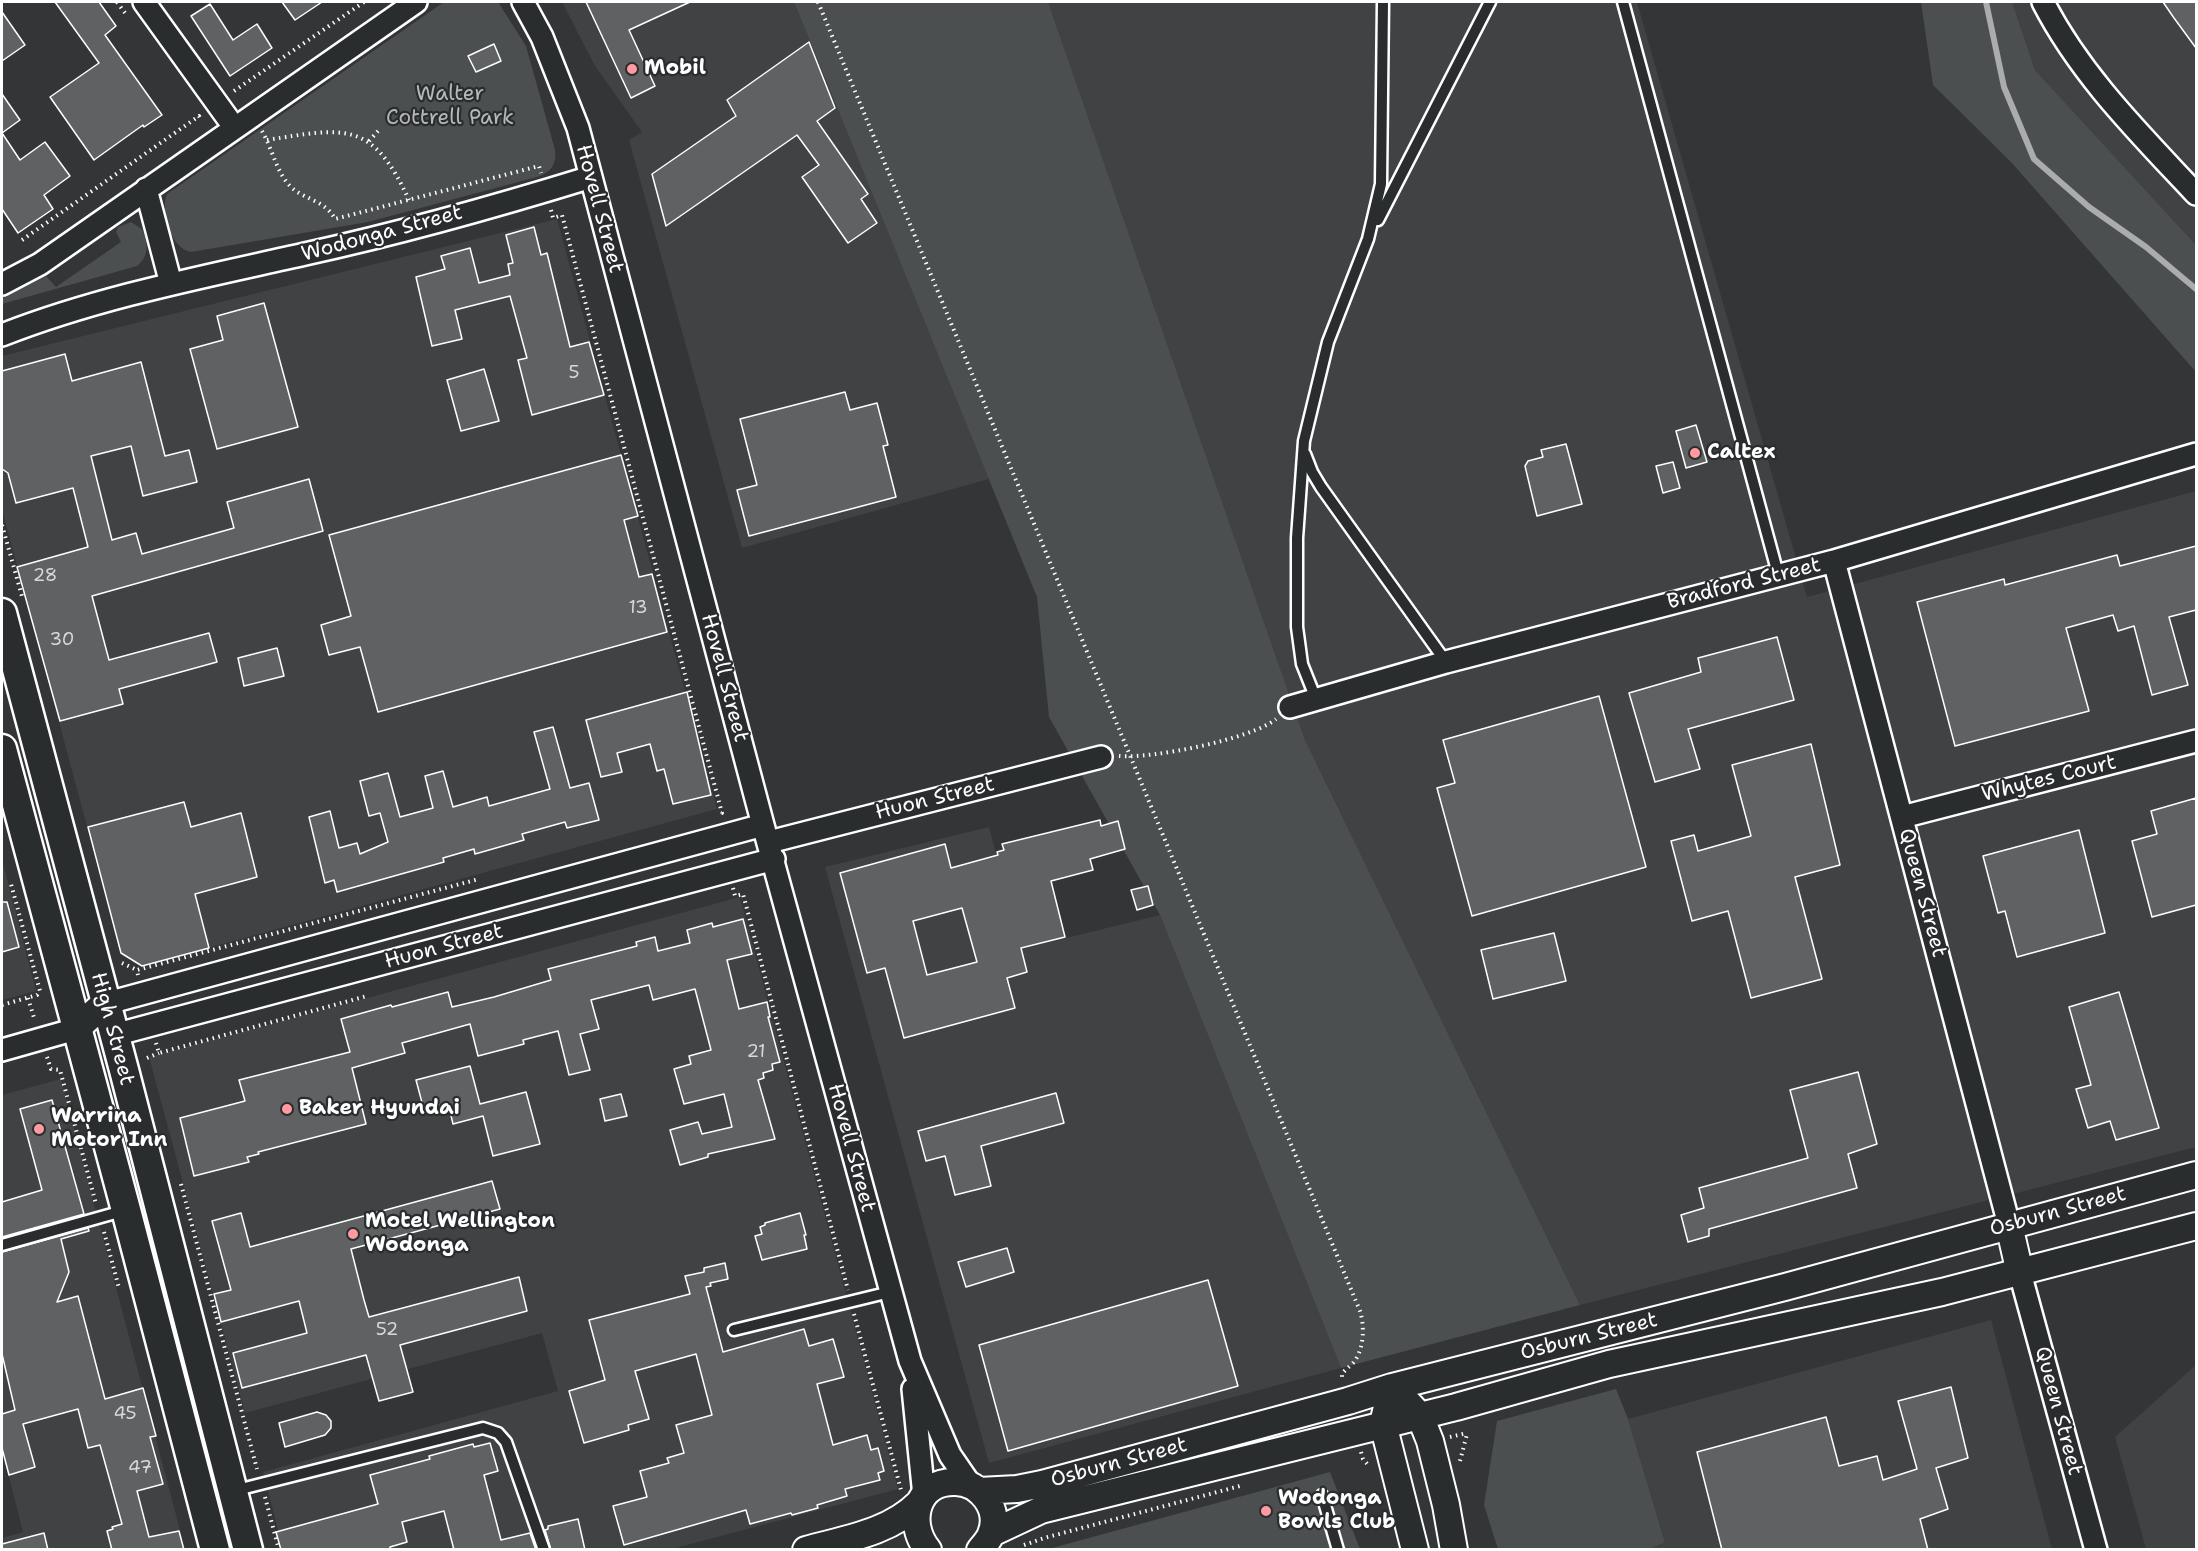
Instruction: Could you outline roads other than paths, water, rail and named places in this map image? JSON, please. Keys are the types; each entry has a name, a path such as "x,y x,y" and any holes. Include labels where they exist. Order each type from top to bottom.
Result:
{"main road":[{"name":"High Street","path":"2,613 248,1550"},
{"name":"High Street","path":"2,749 76,1029 113,1214 215,1550"}],"street":[{"path":"144,2 243,121"},
{"path":"2,284 40,264 416,2"},
{"name":"Hovell Street","path":"524,2 542,37 568,101 591,177 910,1361 946,1448 955,1464 976,1489"},
{"path":"2043,2 2078,61 2120,114 2196,194"},
{"name":"Wodonga Street","path":"2,335 37,321 171,284 340,246 591,177"},
{"path":"146,189 171,284"},
{"name":"Wodonga Street","path":"2,324 37,321"},
{"name":"Bradford Street","path":"1290,707 1446,662 1834,561 2196,454"},
{"name":"Queen Street","path":"1834,561 2009,1225"},
{"name":"Whytes Court","path":"1902,817 2196,741"},
{"name":"Huon Street","path":"104,1004 618,865 769,842 1101,757"},
{"name":"Huon Street","path":"114,1035 629,898 769,842"},
{"path":"618,865 629,898"},
{"path":"565,880 575,913"},
{"path":"383,928 393,959"},
{"path":"244,966 253,998"},
{"path":"76,1029 104,1004"},
{"path":"2,1050 76,1029 114,1035"},
{"name":"Osburn Street","path":"921,1499 938,1486 951,1482 962,1483 976,1489 1017,1489 1042,1484 1392,1387 1785,1287 2196,1175"},
{"path":"2009,1225 2020,1273"},
{"name":"Osburn Street","path":"988,1542 1041,1510 1419,1416 1609,1364 2020,1273 2196,1226"},
{"name":"Queen Street","path":"2020,1273 2096,1550"},
{"name":"Hovell Street","path":"910,1361 921,1499"},
{"path":"1392,1387 1419,1416 1430,1441 1446,1505 1454,1550"},
{"path":"1392,1387 1383,1424 1416,1550"},
{"path":"976,1489 991,1506 994,1518 988,1542"},
{"path":"806,1550 880,1528 903,1517 921,1499"},
{"path":"921,1499 915,1514 915,1526 928,1550"}],"lane":[{"path":"1368,239 1381,184 1383,2"},
{"path":"1316,699 1302,664 1297,627 1297,538 1304,441 1329,342 1368,239 1490,2"},
{"path":"1623,2 1778,574"},
{"path":"1304,441 1305,454 1312,472 1446,662"},
{"path":"2,1245 113,1214"},
{"path":"734,1330 890,1292"},
{"path":"232,1491 483,1428 491,1429 498,1432 506,1442 544,1550"},
{"path":"1322,1495 1338,1550"}],"waterway":[{"path":"1986,2 2004,87 2034,159 2089,207 2146,247 2196,289"}],"place":[{"name":"Mobil","path":"632,69"},
{"name":"Caltex","path":"1695,453"},
{"name":"Baker Hyundai","path":"287,1109"},
{"name":"Warrina Motor Inn","path":"39,1129"},
{"name":"Motel Wellington Wodonga","path":"353,1234"},
{"name":"Wodonga Bowls Club","path":"1266,1511"}],"park label":[{"name":"Walter Cottrell Park","path":"450,107"}]}
